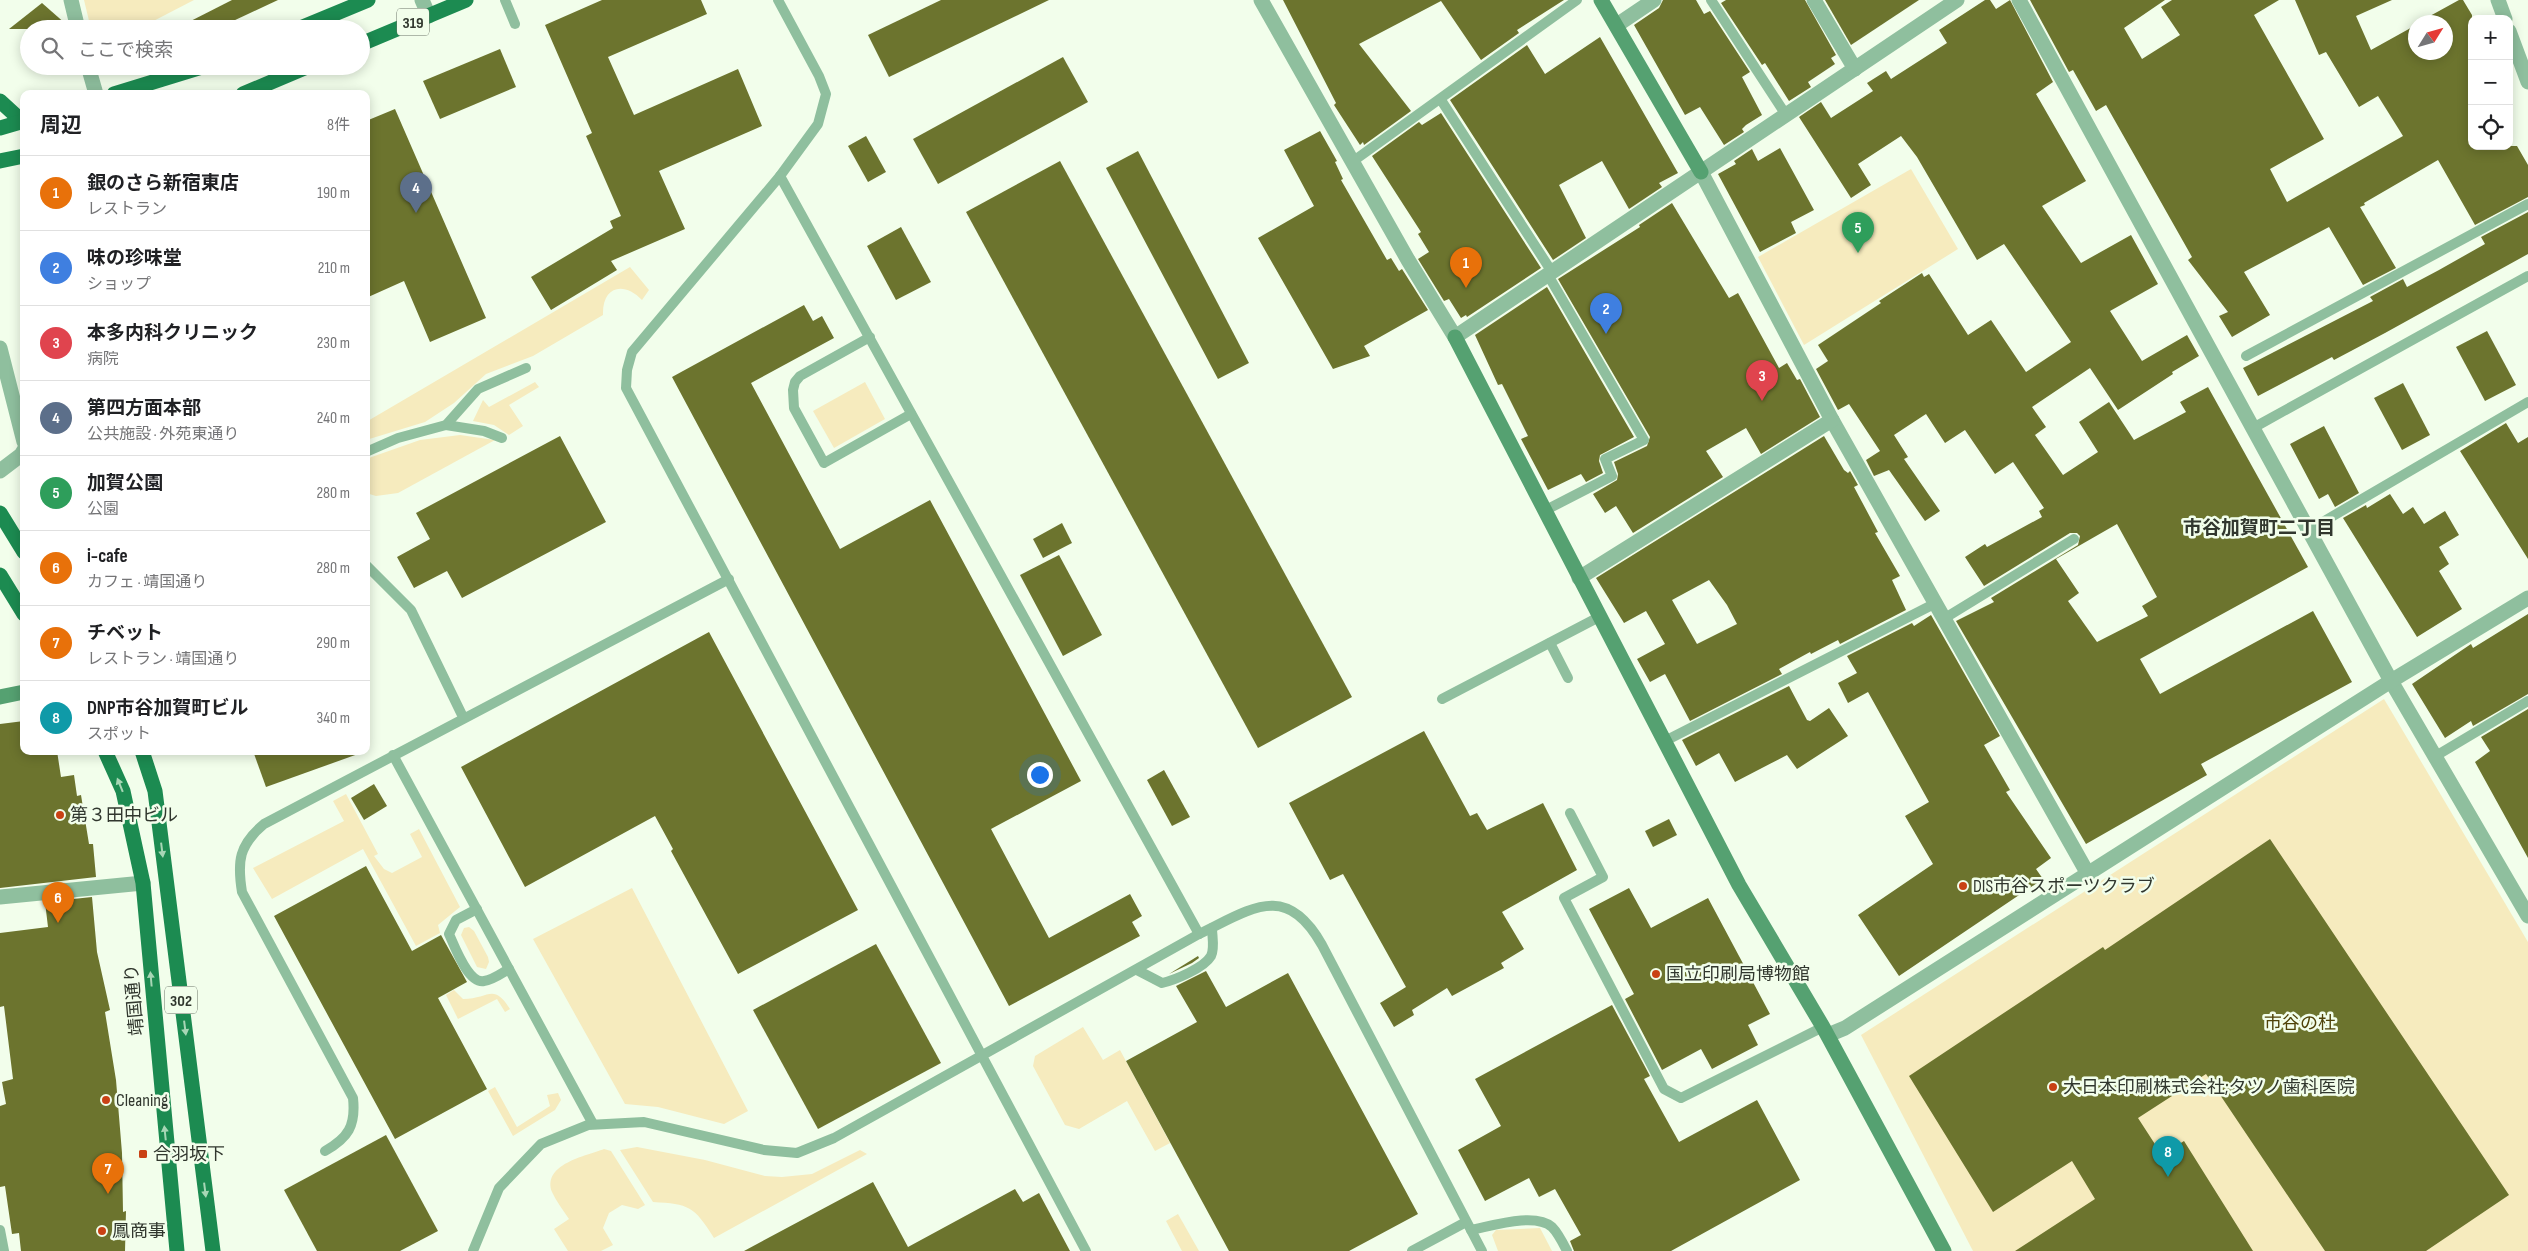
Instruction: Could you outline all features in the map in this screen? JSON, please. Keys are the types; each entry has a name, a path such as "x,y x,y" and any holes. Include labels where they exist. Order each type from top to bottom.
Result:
{"main road":[{"path":"320,20 368,0"},
{"name":"319","path":"370,40 466,0"},
{"path":"127,90 176,75"},
{"path":"252,90 288,75"},
{"path":"0,101 20,118"},
{"path":"0,128 20,123"},
{"path":"0,161 20,157"},
{"path":"0,513 20,545"},
{"path":"0,575 20,608"},
{"name":"靖国通り","path":"107,755 122,791 143,883 177,1251"},
{"name":"302","path":"143,755 155,791 213,1251"}],"street":[{"path":"71,0 76,20"},
{"path":"422,0 429,16"},
{"path":"1261,0 1352,162 1455,337 1663,742 1739,885 1826,1031 1944,1251"},
{"path":"1601,0 1701,172 1832,420 2088,874"},
{"path":"1617,25 1654,0"},
{"path":"1814,0 1855,69"},
{"path":"1455,337 1957,0"},
{"path":"2019,0 2391,681 2528,916"},
{"path":"2498,0 2504,15"},
{"path":"2513,42 2528,82"},
{"path":"91,75 95,90"},
{"path":"0,348 20,426"},
{"path":"1579,578 1832,420"},
{"path":"0,471 20,456"},
{"path":"1826,1031 1845,1028 2391,681 2528,598"},
{"path":"0,697 20,693"},
{"path":"0,897 143,883"}],"lane":[{"path":"505,0 515,24"},
{"path":"778,0 819,76 826,94 818,124 780,176 632,352 627,370 626,388 1086,1251"},
{"path":"1352,162 1441,100 1577,0"},
{"path":"1712,0 1786,115"},
{"path":"1441,100 1550,274 1644,440 1605,459 1612,476 1544,511"},
{"path":"780,176 1199,934"},
{"path":"2246,356 2528,204"},
{"path":"2253,428 2528,276"},
{"path":"870,337 800,376 793,390 794,408 824,463 911,414"},
{"path":"446,425 478,389 526,368"},
{"path":"2309,530 2528,402"},
{"path":"370,450 398,438 446,425 476,429 502,438"},
{"path":"1944,618 2074,539"},
{"path":"370,568 411,610 463,718"},
{"path":"325,1151 339,1143 349,1130 355,1117 353,1098 242,892 239,870 241,853 250,836 264,824 728,578"},
{"path":"1663,742 1936,603"},
{"path":"1442,699 1599,617"},
{"path":"1550,642 1568,678"},
{"path":"2434,757 2528,701"},
{"path":"394,754 593,1124"},
{"path":"1570,813 1603,877 1564,898 1664,1089 1681,1098 1826,1031"},
{"path":"473,1251 499,1188 541,1144 593,1124 644,1122 764,1150 798,1153 834,1138 1199,934 1258,906 1280,906 1295,911 1307,920 1322,945 1482,1251"},
{"path":"476,909 456,920 449,934 471,977 478,982 486,981 509,969"},
{"path":"1137,970 1162,983 1181,976 1204,963 1210,956 1213,948 1212,928"},
{"path":"1412,1251 1469,1226 1526,1220 1545,1222 1553,1228 1567,1251"},
{"path":"0,1230 4,1251"}],"green space":[{"path":"84,0 194,0 155,20 89,20"},
{"path":"1911,169 1958,249 1804,345 1758,257"},
{"path":"630,267 649,290 642,300 628,290 621,289 610,292 606,298 603,315 533,356 486,374 454,403 425,422 370,439 370,420"},
{"path":"535,382 539,387 509,405 523,426 509,435 494,425 473,421 483,400 489,407"},
{"path":"865,382 885,419 834,448 813,411"},
{"path":"460,435 495,440 398,493 376,496 370,494 370,458 420,440"},
{"name":"市谷の杜","path":"2384,699 2528,942 2528,1251 1973,1251 1861,1035"},
{"path":"346,794 378,854 374,856 384,869 392,873 422,857 410,834 419,829 460,907 438,925 440,933 416,946 363,849 272,899 253,868 344,821 333,801"},
{"path":"632,888 748,1111 724,1124 658,1107 625,1104 533,939"},
{"path":"469,927 474,931 488,957 489,962 486,969 477,967 461,935 464,928"},
{"path":"454,990 463,999 495,994 510,1009 505,1012 497,999 458,1019 446,995"},
{"path":"1083,1027 1103,1060 1120,1050 1170,1143 1155,1151 1127,1101 1079,1129 1065,1125 1033,1066 1035,1056"},
{"path":"495,1087 517,1127 550,1106 547,1095 558,1093 561,1100 555,1110 513,1136 488,1091"},
{"path":"637,1147 705,1160 765,1176 782,1177 812,1174 860,1150 867,1154 714,1238 701,1219 690,1209 675,1204 653,1202 620,1150"},
{"path":"604,1149 611,1151 645,1205 638,1209 622,1205 609,1213 603,1228 613,1245 601,1251 568,1251 554,1229 569,1219 552,1192 551,1182 553,1174 559,1168 577,1158"},
{"path":"1178,1214 1199,1251 1182,1251 1166,1221"},
{"path":"1540,1228 1552,1251 1498,1251 1492,1235 1496,1230"}],"building":[{"path":"232,0 278,0 235,20 193,20"},
{"path":"602,0 701,0 707,14 608,57 634,115 738,69 762,126 659,171 685,229 611,261 617,270 551,310 531,277 613,228 610,221 621,216 586,136 592,133 545,25"},
{"path":"941,0 1049,0 889,77 868,35"},
{"path":"1283,0 1564,0 1517,30 1519,33 1481,60 1441,1 1359,44 1411,111 1364,145 1363,142 1360,145 1334,105 1336,103"},
{"path":"1663,0 1696,0 1704,14 1710,11 1750,72 1742,77 1762,115 1746,125 1742,129 1744,132 1724,145 1700,107 1685,115 1634,25 1659,8"},
{"path":"1726,0 1805,0 1836,55 1831,58 1835,64 1808,82 1811,87 1789,101 1765,63 1762,65 1721,3"},
{"path":"1825,0 1919,0 1851,45"},
{"path":"1985,0 1990,0 1996,9 2010,0 2053,82 2036,94 2086,181 2042,206 2081,263 2131,235 2158,284 2110,311 2142,361 2187,335 2199,356 2172,372 2173,374 2118,410 2090,368 2032,407 2046,427 2035,435 2063,475 2098,452 2079,422 2109,402 2134,440 2186,412 2180,402 2208,387 2308,567 2140,659 2160,694 2313,611 2352,682 2201,764 2207,775 2086,844 1956,621 1994,602 1991,598 2078,545 2080,536 2077,533 2070,533 1984,586 1965,557 1985,544 1987,547 2042,517 2039,511 2044,508 2013,462 1995,474 1965,430 1945,443 1926,414 1894,435 1908,457 1904,459 1940,511 1925,521 1889,470 1874,476 1866,460 1880,451 1849,404 1838,410 1816,369 1828,361 1818,345 1922,273 1924,277 1929,274 1968,335 1991,320 2026,372 2071,342 2004,244 1977,260 1917,157 1901,136 1858,164 1871,185 1851,198 1799,117 1821,102 1831,118 1873,91 1867,83 1886,71 1891,79 1947,43 1939,30","holes":["2117,524 2157,597 2142,606 2148,616 2097,642 2068,601 2079,593 2056,559"]},
{"path":"2030,0 2165,0 2124,28 2142,59 2180,35 2161,7 2172,0 2279,0 2254,15 2324,139 2270,169 2287,202 2403,136 2378,96 2359,107 2326,52 2319,55 2295,0 2392,0 2356,16 2371,50 2408,29 2408,60 2453,60 2453,15 2432,15 2459,0 2463,0 2472,15 2468,15 2468,150 2513,150 2513,146 2517,146 2528,165 2528,197 2475,225 2438,160 2360,207 2396,268 2363,285 2329,227 2244,272 2270,315 2232,337 2219,316 2228,312 2188,260 2192,257 2106,105 2096,111 2073,70 2069,72"},
{"path":"42,3 61,20 20,20"},
{"path":"20,20 20,29 9,29"},
{"path":"1600,37 1678,173 1659,183 1662,187 1629,209 1602,161 1559,185 1586,238 1553,260 1450,100 1527,45 1545,74"},
{"path":"500,49 516,87 440,119 423,81"},
{"path":"1063,57 1088,102 938,184 913,139"},
{"path":"395,109 486,318 430,342 404,281 370,296 370,119"},
{"path":"1441,113 1541,268 1467,317 1466,315 1461,318 1449,299 1444,301 1418,259 1429,252 1418,234 1421,232 1372,156 1419,122 1422,125"},
{"path":"1320,131 1337,161 1335,162 1343,179 1341,180 1387,260 1391,258 1399,271 1402,269 1428,310 1364,346 1370,356 1333,369 1258,238 1314,206 1284,150"},
{"path":"866,136 886,172 868,182 848,146"},
{"path":"1780,148 1814,210 1791,222 1796,233 1760,252 1718,174 1736,164 1734,161 1752,149 1758,161"},
{"path":"1138,151 1249,363 1218,379 1106,168"},
{"path":"1060,161 1352,697 1258,748 966,212"},
{"path":"1672,203 1729,298 1738,293 1779,368 1787,363 1797,380 1800,379 1820,417 1761,454 1746,428 1706,451 1723,477 1633,533 1616,506 1605,513 1593,494 1617,480 1618,474 1614,462 1647,446 1650,437 1558,279 1640,227 1639,225"},
{"path":"2528,212 2528,254 2334,360 2332,357 2258,396 2243,368 2373,301 2370,297 2403,279 2407,287 2439,270 2485,244 2481,237"},
{"path":"901,227 931,282 896,300 867,246"},
{"path":"1547,287 1634,437 1600,455 1599,461 1603,473 1586,482 1581,474 1548,490 1521,439 1528,436 1502,384 1498,385 1475,335"},
{"path":"804,305 813,321 822,316 834,338 751,383 840,549 930,500 1081,781 991,829 1049,938 1130,894 1142,916 1132,922 1140,936 1009,1006 672,377"},
{"path":"2487,331 2516,385 2485,401 2456,347"},
{"path":"2403,383 2430,435 2402,450 2374,398"},
{"path":"2506,423 2518,443 2528,437 2528,559 2460,451"},
{"path":"2324,426 2359,493 2335,507 2328,494 2319,499 2290,444"},
{"path":"560,436 606,522 462,598 447,571 414,588 397,557 430,539 416,513"},
{"path":"1824,436 1844,470 1848,473 1850,471 1858,485 1854,487 1878,532 1875,533 1900,576 1892,580 1906,610 1840,644 1838,640 1811,654 1810,652 1779,669 1782,674 1690,721 1665,674 1650,682 1637,659 1665,644 1646,611 1624,623 1596,578","holes":["1709,580 1727,605 1737,624 1697,644 1672,600"]},
{"path":"2390,494 2403,514 2413,507 2424,524 2445,511 2459,535 2439,547 2449,564 2439,571 2462,609 2417,637 2343,518 2366,505 2367,508"},
{"path":"1062,523 1072,543 1043,558 1033,539"},
{"path":"1059,555 1102,635 1063,656 1020,575"},
{"path":"2528,614 2528,694 2473,726 2471,721 2445,738 2412,684 2471,644 2473,648"},
{"path":"1931,615 2000,736 1984,745 2010,790 2006,792 2051,858 2036,869 2043,879 1899,976 1858,915 1933,864 1905,816 1929,802 1868,692 1848,703 1838,683 1857,673 1847,656 1912,623 1914,626"},
{"path":"709,632 858,910 738,974 671,851 673,849 655,816 525,887 461,767"},
{"path":"1789,686 1807,720 1810,721 1829,708 1848,736 1797,769 1787,755 1735,782 1719,753 1696,766 1682,740"},
{"path":"2528,709 2528,858 2475,762 2490,751 2481,737"},
{"path":"20,722 20,755 58,755 61,777 74,775 77,796 81,795 89,844 93,844 96,877 0,888 0,724"},
{"path":"1424,731 1470,816 1477,813 1487,830 1543,803 1577,870 1502,912 1524,949 1501,963 1504,968 1452,996 1447,988 1412,1010 1414,1015 1394,1027 1380,1003 1406,987 1343,874 1330,880 1289,803"},
{"path":"254,755 355,755 266,787"},
{"path":"1164,770 1190,817 1172,826 1147,780"},
{"path":"374,784 387,806 364,820 351,798"},
{"path":"1669,819 1677,835 1653,847 1645,831"},
{"path":"2270,839 2509,1195 2426,1251 2325,1251 2206,1074 2138,1118 2162,1155 2184,1141 2253,1251 2015,1251 2095,1199 2072,1161 1993,1212 1909,1076 2103,947 2105,950"},
{"path":"366,866 412,951 441,935 467,982 438,998 487,1089 395,1139 274,916"},
{"path":"1629,888 1651,928 1708,898 1770,1014 1748,1025 1758,1045 1712,1069 1701,1049 1662,1070 1625,999 1634,994 1589,909"},
{"path":"92,897 97,952 110,1010 105,1012 116,1080 122,1153 123,1212 126,1211 125,1251 21,1251 19,1233 12,1234 5,1186 0,1187 0,1106 6,1104 2,1082 13,1079 4,1006 0,1007 0,933 48,927 45,902"},
{"path":"876,944 941,1063 818,1129 753,1010"},
{"path":"1198,956 1199,958 1192,963 1169,974"},
{"path":"1206,971 1226,1007 1288,973 1418,1214 1349,1251 1229,1251 1126,1061 1197,1022 1176,986"},
{"path":"1612,1005 1650,1076 1644,1079 1679,1142 1757,1100 1800,1180 1671,1251 1574,1251 1570,1241 1581,1235 1555,1189 1539,1197 1529,1178 1485,1201 1458,1150 1501,1126 1475,1079"},
{"path":"386,1135 438,1231 400,1251 317,1251 284,1190"},
{"path":"873,1182 908,1247 1015,1189 1023,1202 1039,1193 1070,1251 744,1251"}],"place":[{"name":"第四方面本部","path":"416,213"},
{"name":"加賀公園","path":"1858,253"},
{"name":"銀のさら新宿東店","path":"1466,288"},
{"name":"味の珍味堂","path":"1606,334"},
{"name":"本多内科クリニック","path":"1762,401"},
{"name":"第３田中ビル","path":"60,815"},
{"name":"DIS市谷スポーツクラブ","path":"1963,886"},
{"name":"i-cafe","path":"58,923"},
{"name":"国立印刷局博物館","path":"1656,974"},
{"name":"大日本印刷株式会社;タツノ歯科医院","path":"2053,1087"},
{"name":"Cleaning","path":"106,1100"},
{"name":"合羽坂下","path":"143,1154"},
{"name":"DNP市谷加賀町ビル","path":"2168,1177"},
{"name":"チベット","path":"108,1194"},
{"name":"鳳商事","path":"102,1231"}],"district":[{"name":"市谷加賀町二丁目","path":"2259,527"}]}
